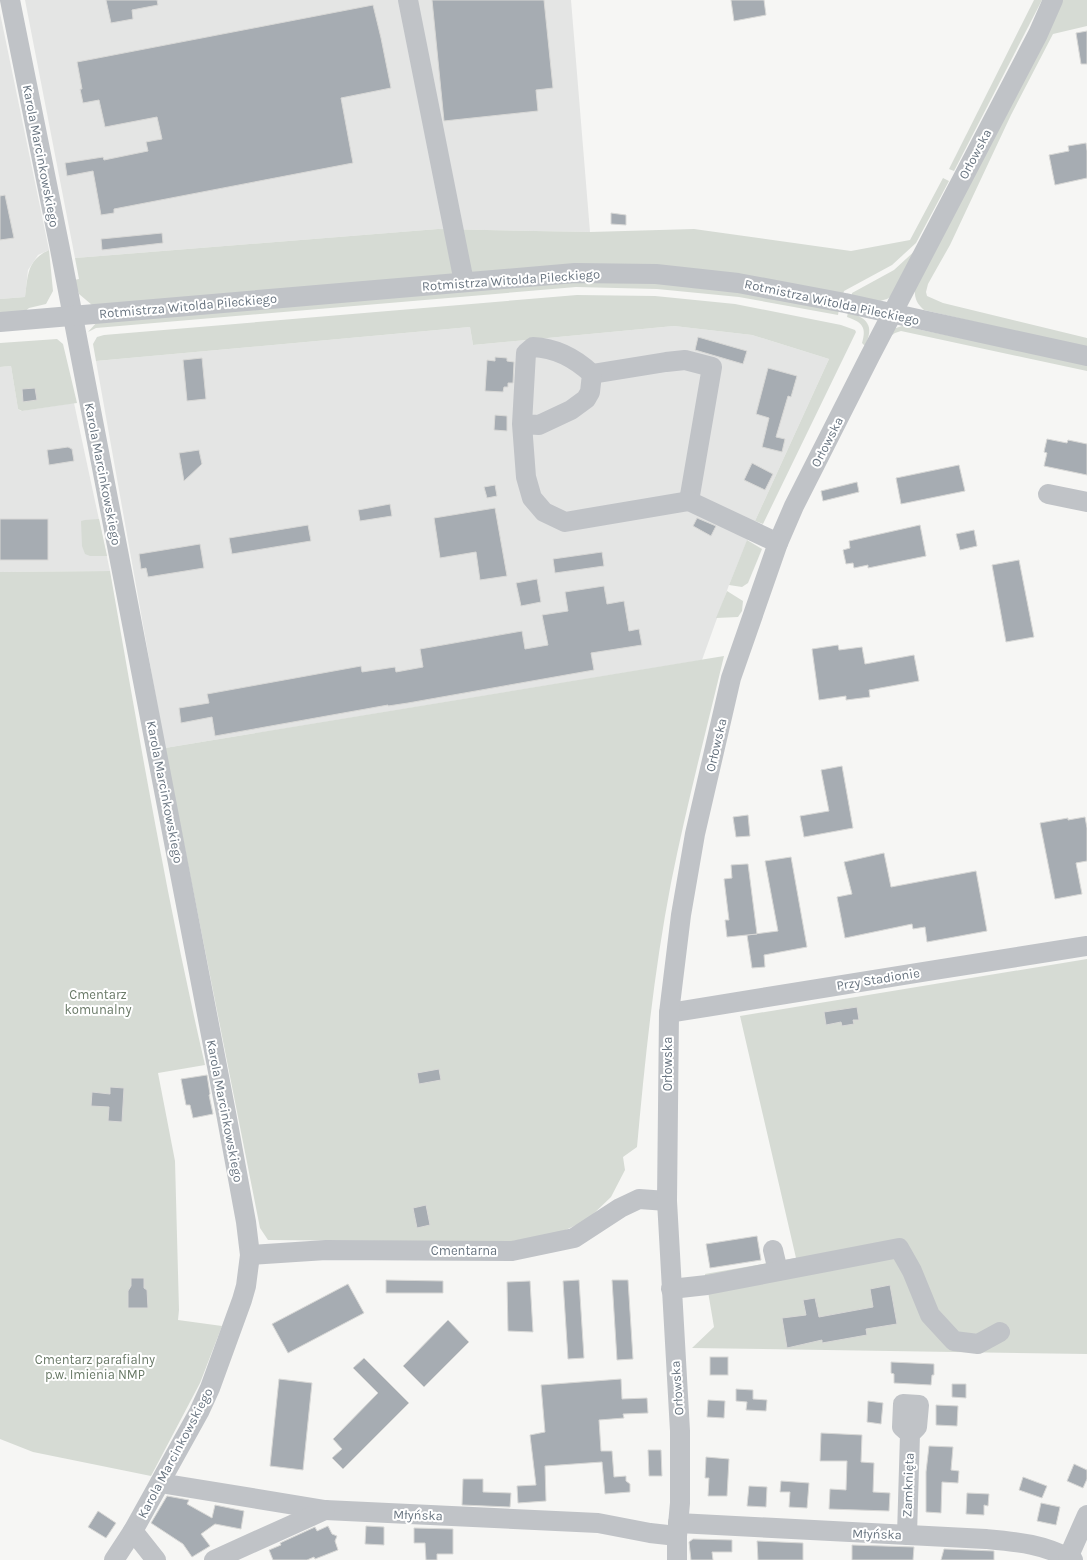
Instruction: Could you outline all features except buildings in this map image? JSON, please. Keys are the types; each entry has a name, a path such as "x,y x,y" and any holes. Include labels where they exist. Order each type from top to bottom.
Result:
{"street":[{"name":"Karola Marcinkowskiego","path":"10,0 42,157 226,1113 246,1222 250,1255 246,1286 242,1300 210,1388 186,1437 133,1531 114,1560"},
{"path":"408,0 464,282"},
{"name":"Orłowska","path":"677,1560 680,1503 680,1431 667,1201 669,1014 681,915 695,834 729,686 778,543 794,506 1038,34 1053,0"},
{"name":"Rotmistrza Witolda Pileckiego","path":"0,322 575,273 656,274 738,283 845,303 1087,356"},
{"path":"689,501 712,366 685,360 592,374 568,357 545,348 533,347 526,353 522,424 526,477 532,498 544,512 565,522 689,501 778,543"},
{"path":"522,424 539,424 571,410 586,399 590,392 592,374"},
{"path":"1048,494 1087,502"},
{"name":"Przy Stadionie","path":"669,1014 1087,946"},
{"name":"Cmentarna","path":"250,1255 326,1250 512,1250 574,1238 620,1208 639,1199 667,1201"},
{"path":"671,1289 707,1285 899,1248 912,1270 930,1315 954,1340 978,1344 1000,1332"},
{"path":"773,1250 778,1271"},
{"name":"Zamknięta","path":"907,1535 910,1434"},
{"name":"Młyńska","path":"160,1483 325,1510 598,1523 650,1533 678,1530 907,1535 986,1539 1029,1543 1040,1546 1070,1559"},
{"path":"214,1560 325,1510"},
{"path":"1070,1559 1087,1516"},
{"path":"133,1531 156,1560"}],"shaded area":[{"path":"25,0 571,0 590,232 438,229 75,258"},
{"path":"0,13 49,250 38,255 28,270 25,297 0,299"},
{"path":"674,326 752,335 829,359 755,521 729,585 702,660 165,748 96,361 470,327 473,345"},
{"path":"11,366 18,409 21,411 74,403 110,571 0,572 0,367"}],"green space":[{"path":"1034,0 1042,0 954,171 949,169"},
{"path":"1060,0 1087,0 1087,26 1053,34 1011,115 950,245 928,284 926,292 927,296 943,303 1087,338 1087,348 924,310 917,302 915,293 915,286"},
{"path":"943,178 949,181 916,243 892,265 844,291 843,295 724,273 92,305 79,294 74,280 79,279 75,258 438,229 590,232 694,229 851,251 910,240"},
{"path":"919,247 895,294 880,301 852,296 852,293 894,270"},
{"path":"49,250 53,291 46,304 29,308 24,312 0,315 0,299 25,297 28,275 33,263 36,258"},
{"path":"575,280 656,281 739,289 839,309 838,315 739,297 657,289 576,287 96,328 88,332 97,322"},
{"path":"577,295 655,296 735,304 841,325 855,330 856,332 763,524 755,521 829,359 752,335 674,326 473,345 470,327 96,361 93,344 97,337 104,335"},
{"path":"848,312 855,314 867,323 869,333 865,346 862,343 864,333 862,326 860,323 847,317"},
{"path":"902,326 1087,364 1087,371 901,331 886,339 893,329"},
{"path":"57,339 63,344 77,403 22,411 18,409 11,366 0,367 0,343"},
{"path":"99,519 107,556 90,556 85,554 82,546 81,521"},
{"path":"747,540 762,549 748,583 742,587 729,585"},
{"path":"110,571 166,880 205,1065 158,1073 175,1161 178,1320 222,1326 200,1383 151,1476 33,1452 0,1439 0,572"},
{"path":"727,591 743,601 742,611 738,617 716,618"},
{"path":"724,656 683,826 665,916 643,1081 637,1147 623,1157 625,1170 611,1197 587,1220 557,1234 507,1242 268,1240 260,1228 165,748"},
{"path":"1087,959 1087,1354 692,1348 714,1327 705,1274 796,1258 740,1016"}],"park label":[{"name":"Cmentarz komunalny","path":"98,1002"},
{"name":"Cmentarz parafialny p.w. Imienia NMP","path":"95,1366"}]}
